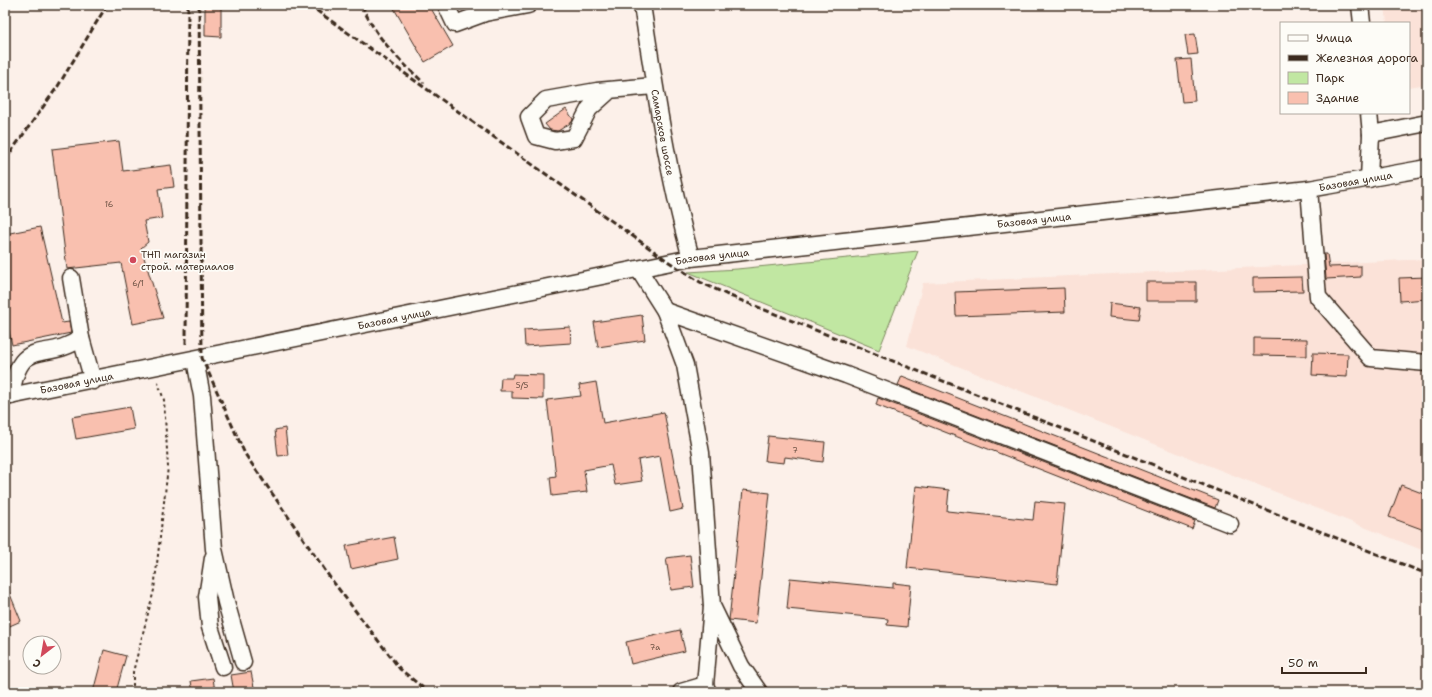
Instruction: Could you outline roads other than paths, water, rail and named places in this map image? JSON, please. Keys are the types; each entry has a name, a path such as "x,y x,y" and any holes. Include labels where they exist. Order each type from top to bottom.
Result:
{"street":[{"path":"446,5 456,24 485,13 528,5"},
{"name":"Самарское шоссе","path":"642,5 654,86 675,201 691,258"},
{"path":"1360,5 1362,22"},
{"path":"609,91 589,109 574,138 555,141 536,136 528,117 546,100 609,91 654,86"},
{"path":"1369,114 1371,134 1369,179"},
{"path":"1371,134 1427,123"},
{"name":"Базовая улица","path":"8,397 93,381 691,258 1309,189 1427,168"},
{"path":"1309,189 1318,297 1371,358 1427,363"},
{"path":"638,270 665,312 684,365 701,453 712,606 707,688 681,692"},
{"path":"71,278 81,338 93,381"},
{"path":"665,312 846,375 1230,524"},
{"path":"8,397 14,375 22,360 33,354 74,343 81,338"},
{"path":"195,360 202,396 214,549 226,602 243,662"},
{"path":"214,549 207,597 210,627 223,667"},
{"path":"712,606 741,666 759,692"}],"railway":[{"path":"5,160 58,86 107,5"},
{"path":"186,344 188,5"},
{"path":"199,5 202,358 245,454 331,579 400,669 428,692"},
{"path":"309,5 669,262 700,282 730,296 1427,574"},
{"path":"362,5 373,27 388,47 424,83"}],"place":[{"name":"ТНП магазин строй. материалов","path":"133,260"}]}
